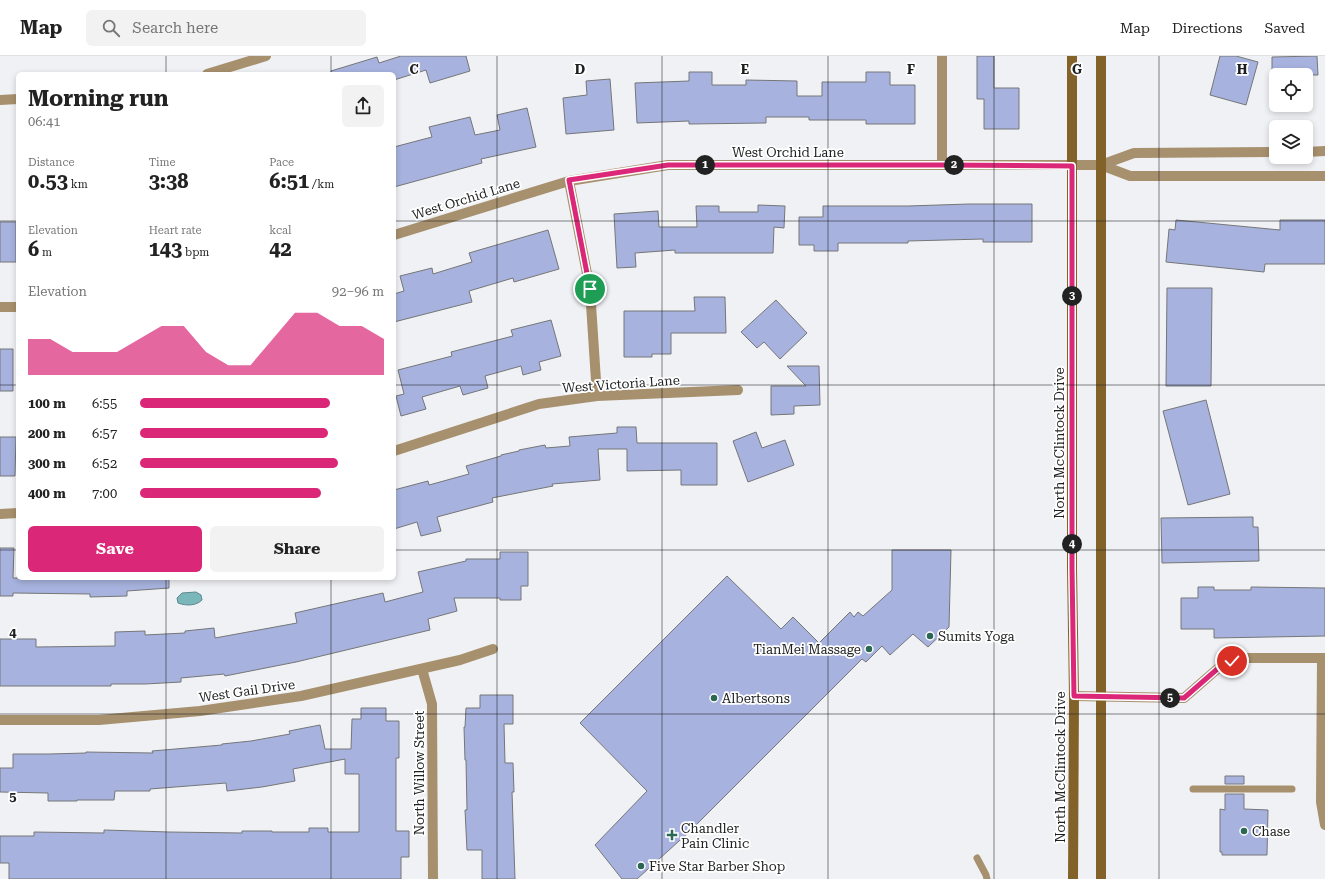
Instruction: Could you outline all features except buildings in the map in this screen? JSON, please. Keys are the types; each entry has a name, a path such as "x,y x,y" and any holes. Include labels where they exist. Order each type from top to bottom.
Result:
{"main road":[{"name":"North McClintock Drive","path":"1072,56 1072,568 1074,696 1073,879"},
{"path":"1101,56 1101,879"}],"street":[{"path":"214,72 266,56"},
{"path":"942,56 942,165"},
{"path":"0,100 16,99"},
{"path":"1313,152 1325,151"},
{"path":"1101,165 1134,153 1269,152"},
{"name":"West Orchid Lane","path":"396,234 569,180 668,165 1101,165"},
{"path":"1101,165 1130,176 1325,176"},
{"path":"569,180 590,289 597,396"},
{"path":"0,307 16,307"},
{"name":"West Victoria Lane","path":"396,450 539,404 597,396 738,390"},
{"path":"0,514 16,513"},
{"name":"West Gail Drive","path":"0,720 99,720 200,711 301,696 460,660 493,649"},
{"path":"1074,696 1184,698 1223,664 1244,658 1324,658 1321,802 1325,825"},
{"name":"North Willow Street","path":"422,669 432,704 433,879"}],"lane":[{"path":"1193,789 1292,789"},
{"path":"977,858 987,879"}],"water":[{"path":"196,592 201,595 202,600 200,602 191,605 178,603 177,598 182,593"}],"place":[{"name":"Sumits Yoga","path":"930,636"},
{"name":"TianMei Massage","path":"869,649"},
{"name":"Albertsons","path":"714,698"},
{"name":"Chase","path":"1244,831"},
{"name":"Chandler Pain Clinic","path":"672,835"},
{"name":"Five Star Barber Shop","path":"641,866"}],"route":[{"path":"590,289 569,180 668,165 1072,166 1072,568 1074,696 1184,698 1223,664 1232,661"}]}
